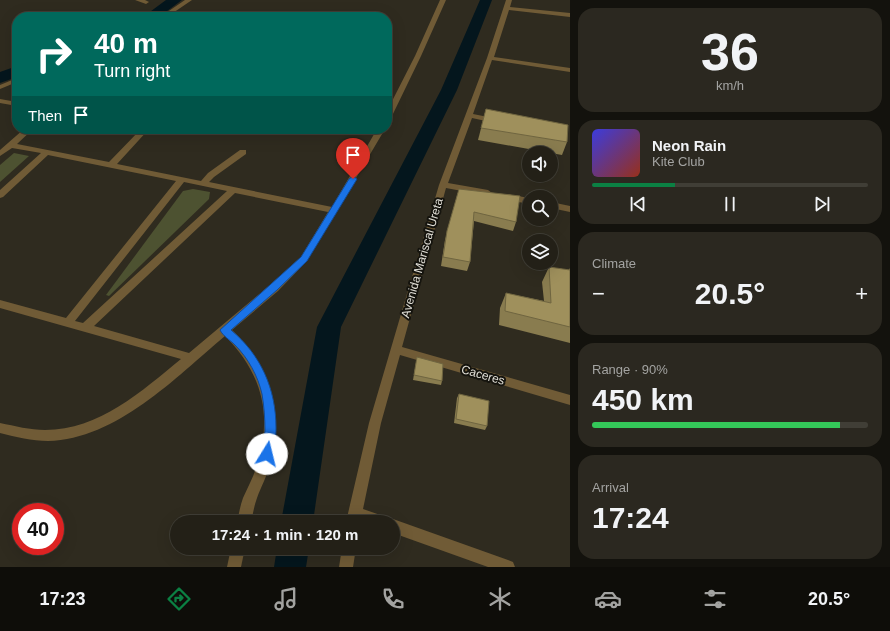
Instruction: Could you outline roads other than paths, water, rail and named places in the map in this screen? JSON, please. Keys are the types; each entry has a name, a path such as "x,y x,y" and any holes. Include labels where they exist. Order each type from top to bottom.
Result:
{"street":[{"path":"138,0 146,2"},
{"path":"171,12 189,0"},
{"path":"392,108 444,0"},
{"path":"507,4 570,15"},
{"name":"Avenida Mariscal Ureta","path":"354,515 375,423 443,185 490,58 507,4"},
{"path":"490,58 570,70"},
{"path":"0,87 12,82"},
{"path":"0,101 12,103"},
{"path":"468,115 500,121"},
{"path":"0,154 24,134"},
{"path":"112,164 139,134"},
{"path":"0,428 33,435 53,435 73,432 94,426 126,410 192,358 274,288 304,259 378,134"},
{"path":"11,145 112,164 334,210"},
{"path":"0,195 47,152"},
{"path":"204,183 211,175 243,152"},
{"path":"68,323 182,179"},
{"path":"443,185 522,200"},
{"path":"85,328 234,189"},
{"path":"558,206 570,208"},
{"path":"0,304 192,358"},
{"path":"225,330 239,342 251,357 267,392 270,411 270,432 267,454 260,477 249,499 246,515"},
{"name":"Caceres","path":"397,350 570,400"},
{"path":"400,528 508,567"},
{"path":"234,567 237,555"},
{"path":"346,567 348,555"}],"waterway":[{"path":"157,12 175,0"},
{"path":"298,515 329,327 449,90 486,0"},
{"path":"0,78 12,73"},
{"path":"290,567 292,555"}]}
